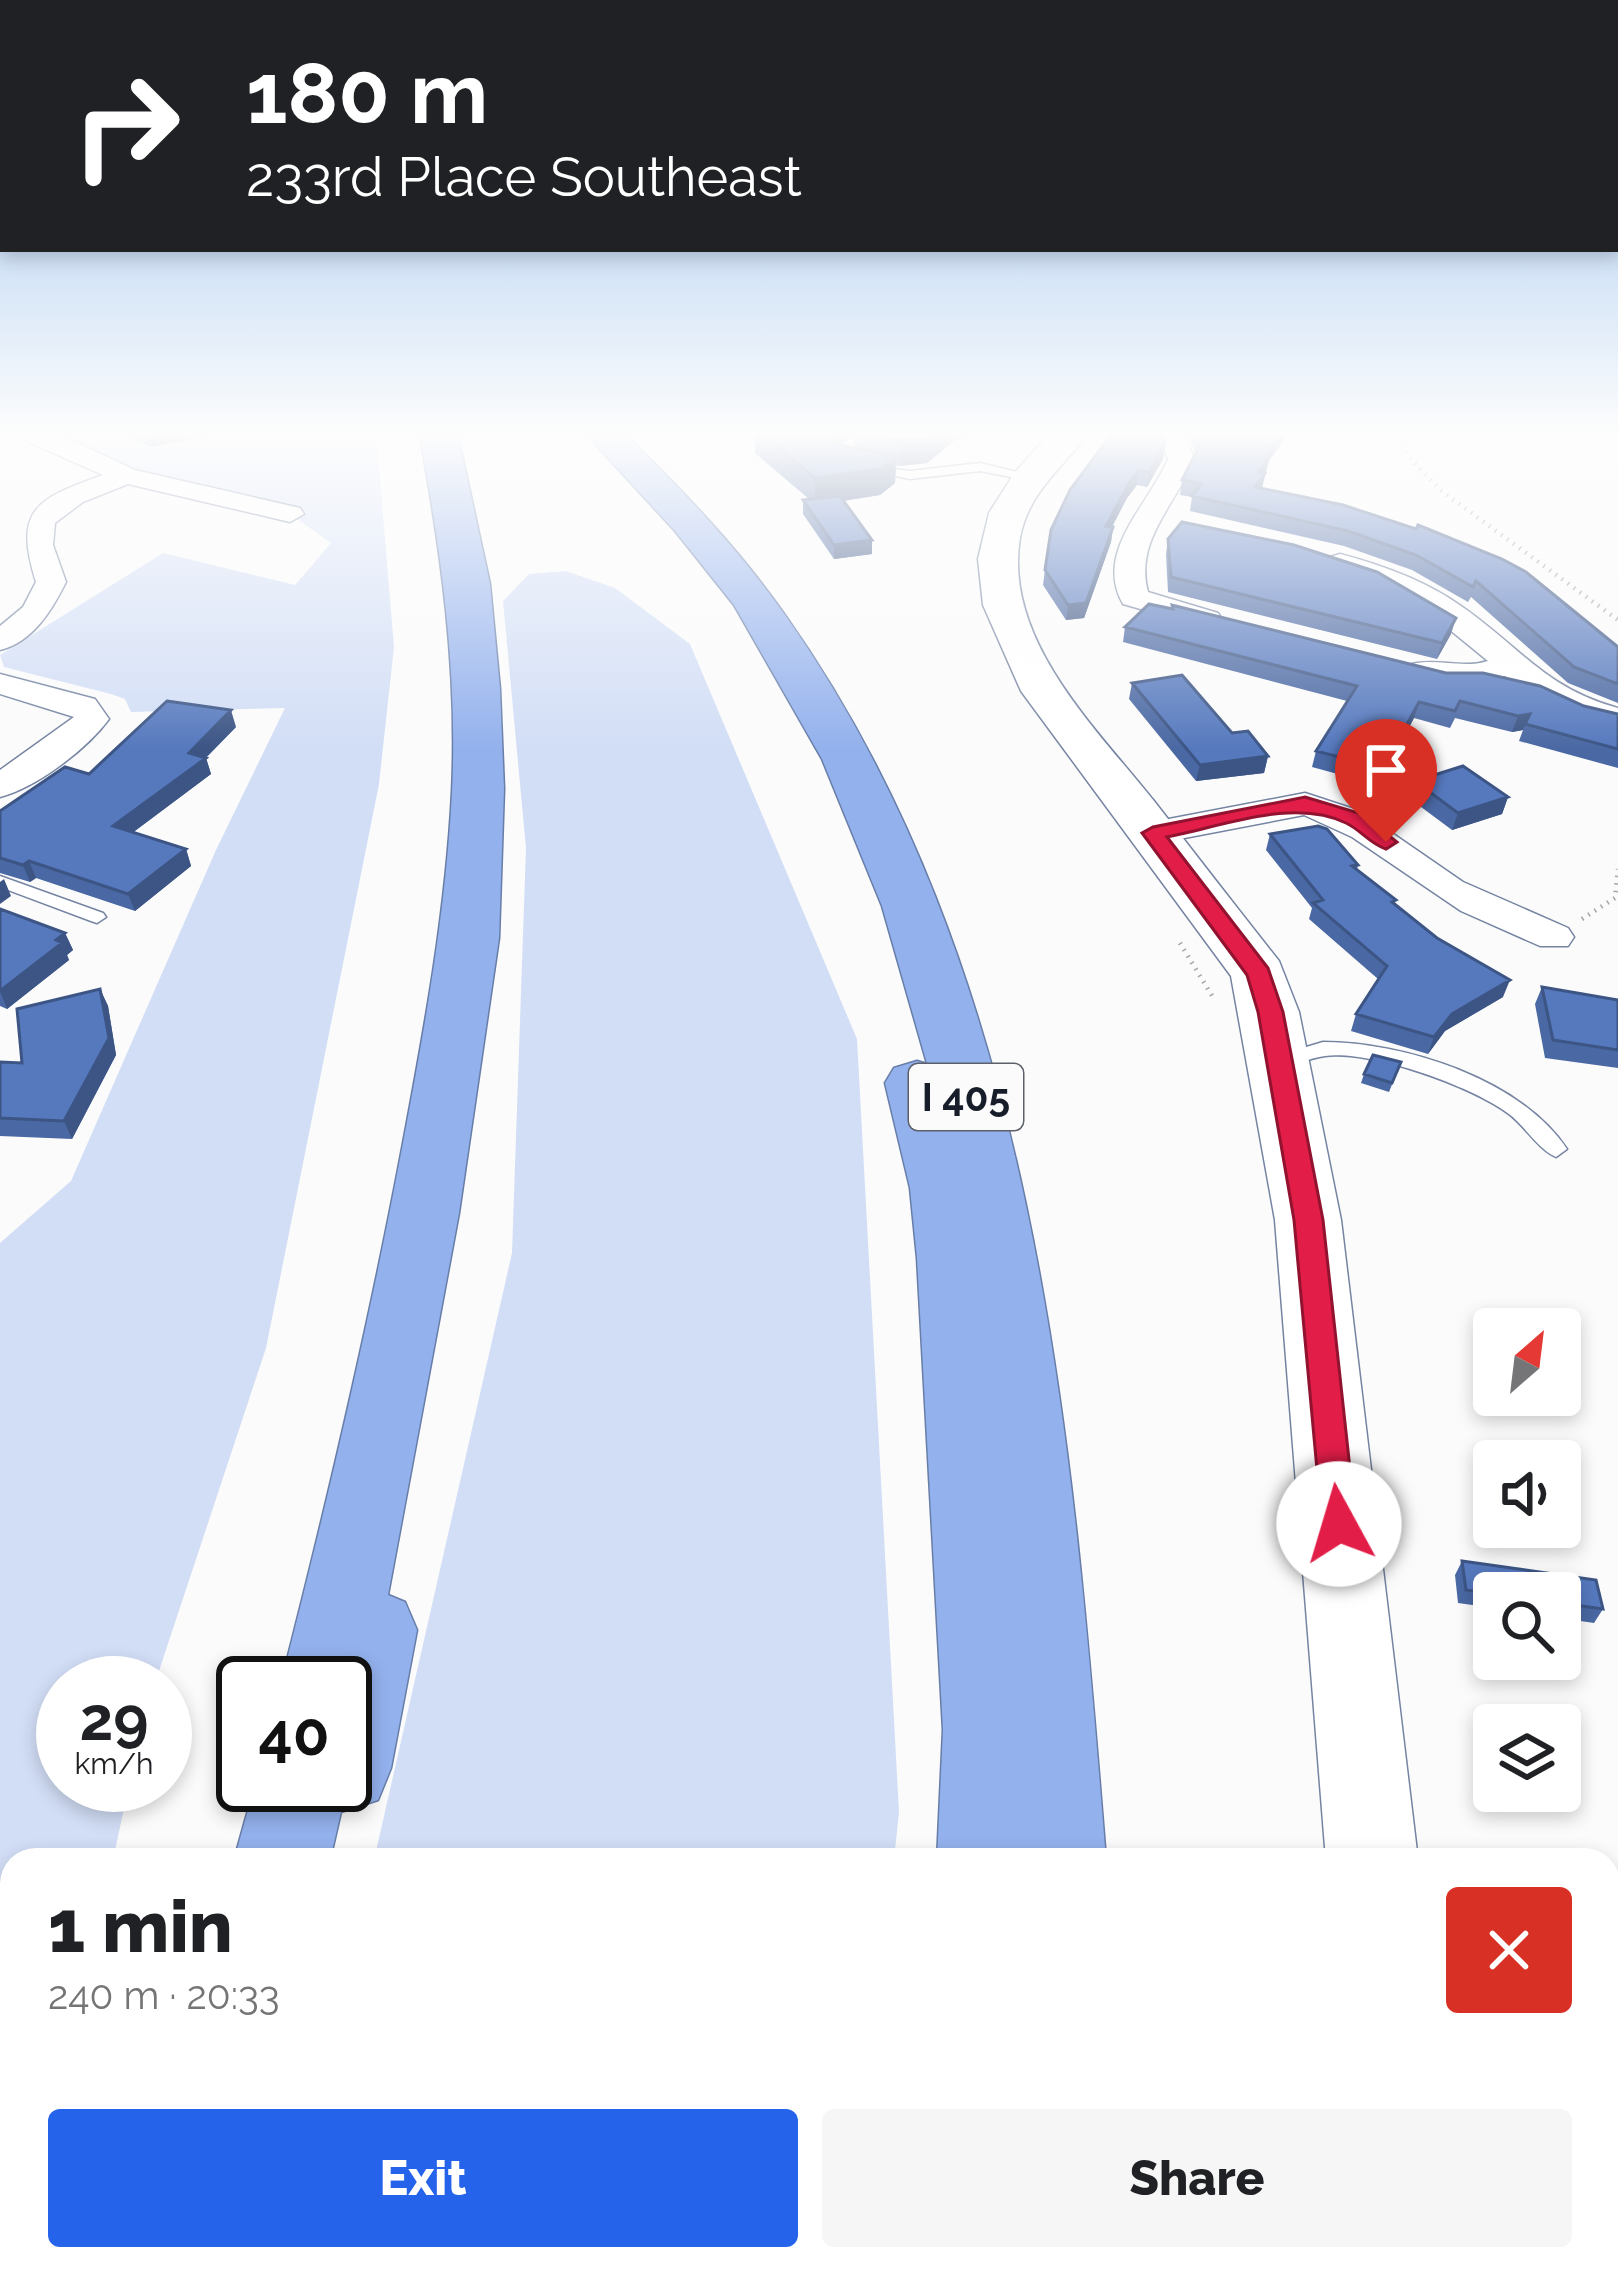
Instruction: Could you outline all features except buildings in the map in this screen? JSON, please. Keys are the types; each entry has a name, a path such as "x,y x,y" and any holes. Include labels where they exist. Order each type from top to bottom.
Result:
{"highway":[{"path":"331,1656 366,1509 424,1214 470,938 478,789 468,584 459,537"},
{"name":"I 405","path":"662,537 742,641 822,796 885,959 944,1188 984,1665 985,1848"},
{"name":"I 405","path":"703,537 769,624 824,713 871,807 913,920 988,1170 1044,1611 1057,1848"},
{"path":"369,1656 407,1476 461,1166 440,1098"},
{"path":"285,1848 294,1812"},
{"path":"326,1848 335,1812"}],"street":[{"path":"0,641 36,612 51,582 39,537"},
{"path":"1003,537 1001,583 1006,616 1022,655 1094,760 1259,974 1308,1220 1371,1848"},
{"path":"1133,537 1127,580 1134,598 1245,628"},
{"path":"1316,556 1426,594 1456,612 1540,693 1618,718"},
{"path":"1398,665 1459,675 1510,664"},
{"path":"0,684 82,706 92,719 64,744 0,786"},
{"path":"1153,833 1305,804 1328,809 1354,818 1450,891 1554,938"}],"lane":[{"path":"0,881 97,916"},
{"path":"1280,1063 1323,1049 1340,1049 1496,1092 1533,1118 1556,1149"}],"path":[{"path":"1504,537 1618,620"},
{"path":"1554,938 1615,898 1618,869"},
{"path":"1174,934 1220,1012"}],"shaded area":[{"path":"322,537 385,537 394,647 379,784 266,1348 164,1656 36,1656 36,1812 123,1812 116,1848 0,1848 0,1243 71,1181 216,850 285,708 131,712 125,699 4,667 0,655 163,553 295,585 331,543"},
{"path":"566,571 615,588 690,644 857,1039 899,1812 895,1848 377,1848 512,1253 526,848 503,601 529,574"}],"route":[{"path":"1339,1524 1308,1220 1270,1012 1259,974 1153,833 1305,804 1354,818 1386,842"}]}
